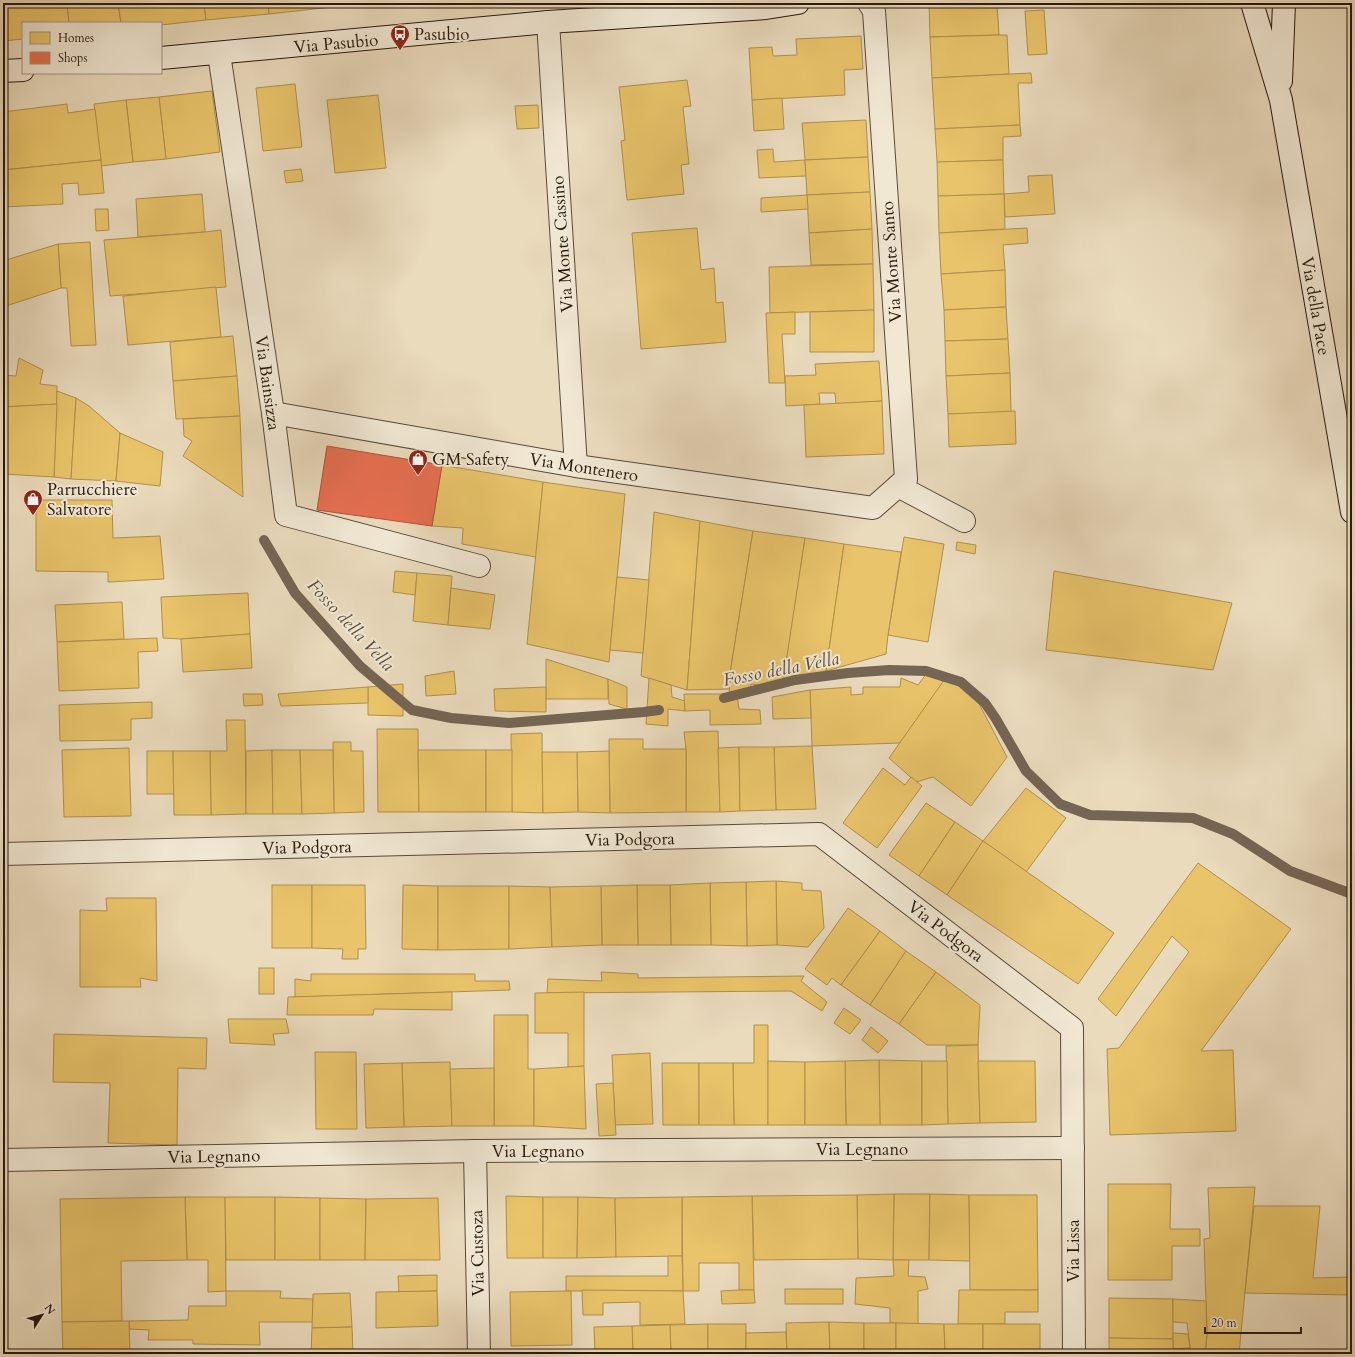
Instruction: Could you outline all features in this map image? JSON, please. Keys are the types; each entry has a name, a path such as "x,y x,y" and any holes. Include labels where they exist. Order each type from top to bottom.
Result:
{"street":[{"name":"Via Pasubio","path":"162,58 219,54 548,22 766,8 798,3"},
{"name":"Via Monte Santo","path":"869,3 874,11 906,479 874,508"},
{"path":"1252,3 1281,100"},
{"path":"1281,100 1284,3"},
{"name":"Via Monte Cassino","path":"548,22 576,466"},
{"name":"Via Bainsizza","path":"219,54 273,413 286,515 479,566"},
{"path":"3,71 22,70"},
{"name":"Via della Pace","path":"1281,100 1352,512"},
{"name":"Via Montenero","path":"273,413 576,466 874,508"},
{"path":"898,486 964,521"},
{"name":"Via Podgora","path":"3,854 819,834 1072,1028 1073,1148"},
{"name":"Via Legnano","path":"3,1160 475,1151 1073,1148"},
{"name":"Via Lissa","path":"1073,1148 1074,1354"},
{"name":"Via Custoza","path":"475,1151 479,1354"}],"building: Homes":[{"path":"3,3 67,3 69,22 22,22 22,39 3,41"},
{"path":"67,3 118,3 121,22 69,22"},
{"path":"118,3 204,3 206,20 162,25 162,22 121,22"},
{"path":"204,3 268,3 269,14 206,20"},
{"path":"268,3 340,3 341,6 269,14"},
{"path":"929,3 997,3 999,35 930,37"},
{"path":"1044,10 1047,54 1028,55 1025,11"},
{"path":"1007,35 1009,74 932,78 930,37"},
{"path":"861,36 863,69 844,70 845,95 752,100 749,48 772,47 773,56 797,55 796,39"},
{"path":"1031,73 1032,83 1018,83 1020,125 935,129 932,78"},
{"path":"687,80 691,106 683,107 689,164 681,165 684,194 627,200 621,141 625,140 619,87"},
{"path":"295,84 302,147 263,151 256,88"},
{"path":"212,91 220,152 166,159 159,97"},
{"path":"378,95 386,168 335,173 327,100"},
{"path":"159,97 166,159 133,162 126,100"},
{"path":"782,98 784,129 754,131 752,100"},
{"path":"126,100 133,162 101,166 94,104"},
{"path":"67,104 68,113 95,109 101,160 3,170 3,112"},
{"path":"538,105 539,128 517,129 515,106"},
{"path":"866,120 868,157 805,160 802,123"},
{"path":"1020,125 1021,136 1003,137 1003,160 937,162 935,129"},
{"path":"773,149 774,162 805,160 806,176 759,178 757,150"},
{"path":"868,157 870,192 807,195 805,160"},
{"path":"101,160 104,193 79,195 78,183 62,184 63,204 3,207 3,170"},
{"path":"1003,160 1004,194 938,196 937,162"},
{"path":"301,169 303,181 286,183 284,171"},
{"path":"1052,175 1055,214 1005,217 1004,194 1029,192 1028,176"},
{"path":"870,192 872,229 809,233 807,195"},
{"path":"202,194 205,232 138,237 136,199"},
{"path":"1004,194 1005,229 939,233 938,196"},
{"path":"807,195 808,209 761,212 761,198"},
{"path":"95,209 108,209 109,230 96,231"},
{"path":"697,228 701,270 714,268 716,303 723,302 726,342 641,349 632,233"},
{"path":"1027,228 1028,243 1003,245 1005,270 941,274 939,233"},
{"path":"872,229 873,264 811,265 809,233"},
{"path":"221,230 226,287 110,296 104,240"},
{"path":"90,242 96,345 71,346 67,288 61,288 58,244"},
{"path":"58,244 61,288 3,307 3,261"},
{"path":"873,264 874,310 770,313 769,267"},
{"path":"1005,270 1006,307 944,310 941,274"},
{"path":"216,287 221,337 128,345 123,296"},
{"path":"1006,307 1008,339 945,341 944,310"},
{"path":"874,310 874,352 810,352 810,312"},
{"path":"795,312 795,334 782,334 785,383 769,383 766,313"},
{"path":"233,336 237,376 173,381 170,342"},
{"path":"1008,339 1010,373 946,376 945,341"},
{"path":"19,358 43,370 40,384 57,386 57,404 3,407 3,375 16,376"},
{"path":"879,361 882,401 836,404 835,393 819,393 820,404 786,406 785,376 816,375 815,364"},
{"path":"1010,373 1011,412 948,414 946,376"},
{"path":"237,376 240,416 176,419 173,381"},
{"path":"57,391 76,398 71,479 54,477"},
{"path":"76,398 89,406 120,433 116,481 71,479"},
{"path":"882,401 884,454 806,457 804,405"},
{"path":"57,404 54,477 4,474 3,407"},
{"path":"1015,411 1016,444 949,447 948,414"},
{"path":"240,416 243,497 183,456 192,441 184,436 183,419"},
{"path":"120,433 163,452 160,486 116,481"},
{"path":"442,465 543,482 536,557 462,544 463,528 432,526"},
{"path":"543,482 625,494 609,662 527,644"},
{"path":"36,500 112,500 113,538 160,536 164,579 108,582 108,572 36,571"},
{"path":"654,512 700,521 687,690 641,676"},
{"path":"700,521 753,531 731,667 730,689 687,690"},
{"path":"753,531 805,538 783,688 751,684 750,694 729,694 731,667"},
{"path":"904,537 944,544 928,642 888,635"},
{"path":"805,538 844,544 826,671 783,682"},
{"path":"957,542 976,545 975,554 956,550"},
{"path":"844,544 901,552 886,654 826,671"},
{"path":"395,571 417,573 415,595 393,592"},
{"path":"1054,571 1232,603 1213,670 1046,650"},
{"path":"417,573 452,576 448,625 413,621"},
{"path":"617,577 649,580 643,653 610,650"},
{"path":"451,588 495,595 490,629 448,625"},
{"path":"248,593 250,634 181,639 163,638 161,597"},
{"path":"122,602 124,639 57,642 55,605"},
{"path":"250,634 252,668 183,672 181,639"},
{"path":"157,638 158,651 138,652 139,688 59,691 57,642"},
{"path":"546,659 608,679 608,699 546,699"},
{"path":"929,670 943,682 900,743 812,746 810,690 851,687 851,695 863,694 863,687 900,687 901,678 918,685"},
{"path":"454,671 456,694 426,696 425,676"},
{"path":"947,676 975,696 1007,757 971,806 933,777 916,782 889,758"},
{"path":"649,678 671,685 672,697 685,701 685,711 668,709 668,726 646,724"},
{"path":"608,679 627,687 627,709 609,704"},
{"path":"403,684 403,716 368,715 368,687"},
{"path":"368,687 368,703 281,706 278,694"},
{"path":"546,687 546,712 495,711 494,689"},
{"path":"810,690 811,718 773,719 772,697"},
{"path":"243,694 262,694 263,705 244,706"},
{"path":"684,694 737,694 739,709 760,710 761,724 710,725 710,710 685,711"},
{"path":"152,702 152,718 131,719 131,740 60,741 59,705"},
{"path":"226,720 245,720 246,814 211,815 210,751 227,751"},
{"path":"377,729 418,729 419,812 378,812"},
{"path":"718,731 720,812 686,812 686,749 684,732"},
{"path":"542,733 543,813 512,812 511,734"},
{"path":"609,739 643,739 643,749 686,749 686,812 610,813"},
{"path":"333,742 351,742 351,751 363,751 364,812 334,813"},
{"path":"812,746 816,809 776,810 774,747"},
{"path":"739,747 740,811 720,812 718,748"},
{"path":"739,747 774,747 776,810 740,811"},
{"path":"129,748 131,816 64,817 62,750"},
{"path":"272,750 273,814 246,814 246,751"},
{"path":"272,750 300,750 302,814 273,814"},
{"path":"300,750 333,750 334,813 302,814"},
{"path":"418,750 486,750 486,812 419,812"},
{"path":"486,750 512,750 512,812 486,812"},
{"path":"147,751 173,751 174,794 147,794"},
{"path":"173,751 210,751 211,815 174,815"},
{"path":"609,751 610,813 578,812 577,752"},
{"path":"542,752 577,752 578,812 543,813"},
{"path":"883,768 905,785 911,777 922,786 877,848 843,823"},
{"path":"1026,788 1066,818 1026,872 983,841"},
{"path":"926,803 955,822 919,876 889,855"},
{"path":"955,822 983,841 947,895 919,876"},
{"path":"983,841 1114,933 1078,984 947,895"},
{"path":"1198,863 1291,929 1201,1051 1233,1050 1236,1131 1110,1135 1107,1049 1119,1048 1189,952 1172,936 1116,1016 1098,999"},
{"path":"776,881 802,883 802,890 821,891 824,928 808,947 777,945"},
{"path":"776,881 777,945 747,946 746,882"},
{"path":"746,882 747,946 711,945 710,883"},
{"path":"710,883 711,945 671,945 670,885"},
{"path":"272,885 312,885 312,948 272,948"},
{"path":"312,885 365,885 366,949 358,949 358,959 342,959 343,949 312,948"},
{"path":"403,885 438,886 438,950 402,949"},
{"path":"637,885 670,885 671,945 638,945"},
{"path":"637,885 638,945 602,945 601,886"},
{"path":"438,886 509,886 509,949 438,950"},
{"path":"509,886 550,887 552,947 509,949"},
{"path":"601,886 602,945 552,947 550,887"},
{"path":"106,898 156,898 157,981 140,978 141,987 80,987 80,910 107,911"},
{"path":"848,908 880,931 841,985 832,978 827,985 805,969"},
{"path":"880,931 906,951 870,1005 841,985"},
{"path":"906,951 936,972 899,1024 870,1005"},
{"path":"259,968 274,968 274,994 259,994"},
{"path":"601,972 638,974 638,978 804,976 801,981 827,1002 822,1011 791,991 547,993 548,979 602,981"},
{"path":"936,972 980,1005 978,1045 927,1045 899,1024"},
{"path":"311,974 475,974 475,981 509,981 510,990 295,997 295,979 311,981"},
{"path":"452,992 452,1010 374,1009 373,1015 287,1015 288,997"},
{"path":"584,992 584,1066 568,1067 568,1033 535,1033 535,993"},
{"path":"844,1008 861,1020 850,1034 834,1023"},
{"path":"494,1015 528,1015 528,1069 534,1069 534,1126 494,1126"},
{"path":"228,1019 286,1019 289,1033 273,1034 275,1045 230,1043"},
{"path":"754,1025 768,1025 768,1125 734,1125 733,1063 754,1063"},
{"path":"871,1027 888,1041 878,1053 862,1040"},
{"path":"54,1034 207,1038 206,1069 178,1068 177,1145 108,1143 110,1083 53,1082"},
{"path":"978,1045 980,1123 948,1124 946,1046"},
{"path":"315,1052 356,1052 357,1129 316,1129"},
{"path":"650,1053 653,1124 615,1125 612,1055"},
{"path":"879,1060 922,1061 922,1125 880,1125"},
{"path":"879,1060 880,1125 846,1125 845,1061"},
{"path":"768,1061 805,1062 805,1125 768,1125"},
{"path":"845,1061 846,1125 805,1125 805,1062"},
{"path":"922,1061 947,1061 948,1124 922,1125"},
{"path":"978,1061 1035,1061 1036,1122 980,1123"},
{"path":"450,1062 452,1126 404,1127 402,1063"},
{"path":"402,1063 404,1127 366,1128 364,1064"},
{"path":"662,1063 699,1063 699,1125 663,1125"},
{"path":"699,1063 733,1063 734,1125 699,1125"},
{"path":"584,1066 586,1129 534,1126 534,1069"},
{"path":"494,1068 494,1126 452,1126 450,1069"},
{"path":"613,1083 616,1135 599,1136 596,1084"},
{"path":"1108,1184 1171,1184 1170,1229 1200,1229 1200,1246 1172,1246 1172,1280 1108,1280"},
{"path":"1255,1187 1239,1354 1205,1354 1207,1335 1204,1239 1210,1238 1208,1188"},
{"path":"894,1194 930,1194 929,1260 893,1260"},
{"path":"894,1194 893,1260 858,1259 857,1195"},
{"path":"930,1194 969,1195 970,1261 929,1260"},
{"path":"857,1195 858,1259 754,1260 752,1196"},
{"path":"969,1195 1037,1195 1038,1290 970,1290"},
{"path":"506,1196 543,1197 543,1258 507,1258"},
{"path":"752,1196 754,1290 739,1290 739,1263 699,1263 699,1291 683,1291 682,1197"},
{"path":"185,1197 225,1197 226,1291 208,1292 208,1260 187,1260"},
{"path":"185,1197 187,1260 121,1261 122,1321 62,1322 60,1199"},
{"path":"225,1197 275,1197 275,1260 226,1260"},
{"path":"275,1197 320,1198 320,1260 275,1260"},
{"path":"543,1197 578,1197 577,1258 543,1258"},
{"path":"578,1197 615,1198 616,1257 577,1258"},
{"path":"682,1197 682,1256 616,1257 615,1198"},
{"path":"320,1198 366,1199 365,1260 320,1260"},
{"path":"438,1198 440,1260 365,1260 366,1199"},
{"path":"1254,1206 1320,1206 1313,1278 1352,1277 1352,1295 1245,1293"},
{"path":"668,1256 682,1256 683,1291 566,1291 566,1276 668,1276"},
{"path":"893,1260 909,1260 908,1276 925,1277 928,1289 918,1291 918,1324 890,1323 890,1308 855,1304 856,1278 894,1276"},
{"path":"437,1275 437,1291 399,1292 398,1276"},
{"path":"785,1289 843,1289 843,1304 785,1304"},
{"path":"582,1290 683,1291 685,1324 640,1325 640,1302 603,1303 603,1315 583,1315"},
{"path":"754,1290 755,1303 722,1304 721,1291"},
{"path":"959,1290 1038,1290 1038,1312 1005,1312 1005,1324 958,1324"},
{"path":"226,1291 281,1291 280,1298 313,1299 313,1322 259,1322 260,1345 193,1344 193,1340 148,1340 149,1330 129,1329 129,1321 188,1320 189,1306 226,1306"},
{"path":"437,1291 438,1326 376,1328 376,1292"},
{"path":"571,1291 572,1345 511,1346 510,1292"},
{"path":"350,1293 352,1327 312,1328 313,1294"},
{"path":"1109,1298 1173,1299 1173,1339 1109,1338"},
{"path":"1173,1299 1206,1301 1207,1335 1205,1354 1191,1354 1187,1323 1173,1322"},
{"path":"129,1321 130,1354 63,1354 62,1322"},
{"path":"829,1322 830,1354 787,1354 786,1323"},
{"path":"829,1322 864,1323 864,1354 830,1354"},
{"path":"864,1323 896,1323 896,1354 864,1354"},
{"path":"896,1323 944,1324 945,1354 896,1354"},
{"path":"708,1324 708,1354 671,1354 670,1325"},
{"path":"708,1324 746,1324 746,1354 708,1354"},
{"path":"944,1324 983,1324 983,1354 945,1354"},
{"path":"983,1324 1040,1324 1040,1354 983,1354"},
{"path":"670,1325 671,1354 633,1354 632,1326"},
{"path":"632,1326 633,1354 595,1354 594,1327"},
{"path":"352,1327 353,1354 311,1354 312,1328"},
{"path":"786,1332 787,1354 746,1354 746,1333"},
{"path":"1173,1333 1188,1334 1190,1348 1173,1349"},
{"path":"1109,1338 1173,1339 1173,1349 1190,1348 1191,1354 1109,1354"}],"building: Shops":[{"path":"327,446 442,465 432,526 317,510"}],"waterway":[{"name":"Fosso della Vella","path":"264,540 295,593 360,666 412,710 451,718 509,723 659,710"},
{"name":"Fosso della Vella","path":"724,698 795,680 848,673 889,670 926,671 961,682 985,703 1026,771 1060,804 1090,815 1193,818 1233,834 1290,871 1352,894"}],"place":[{"name":"Pasubio","path":"400,51"},
{"name":"GM Safety","path":"418,476"},
{"name":"Parrucchiere Salvatore","path":"33,516"}]}
